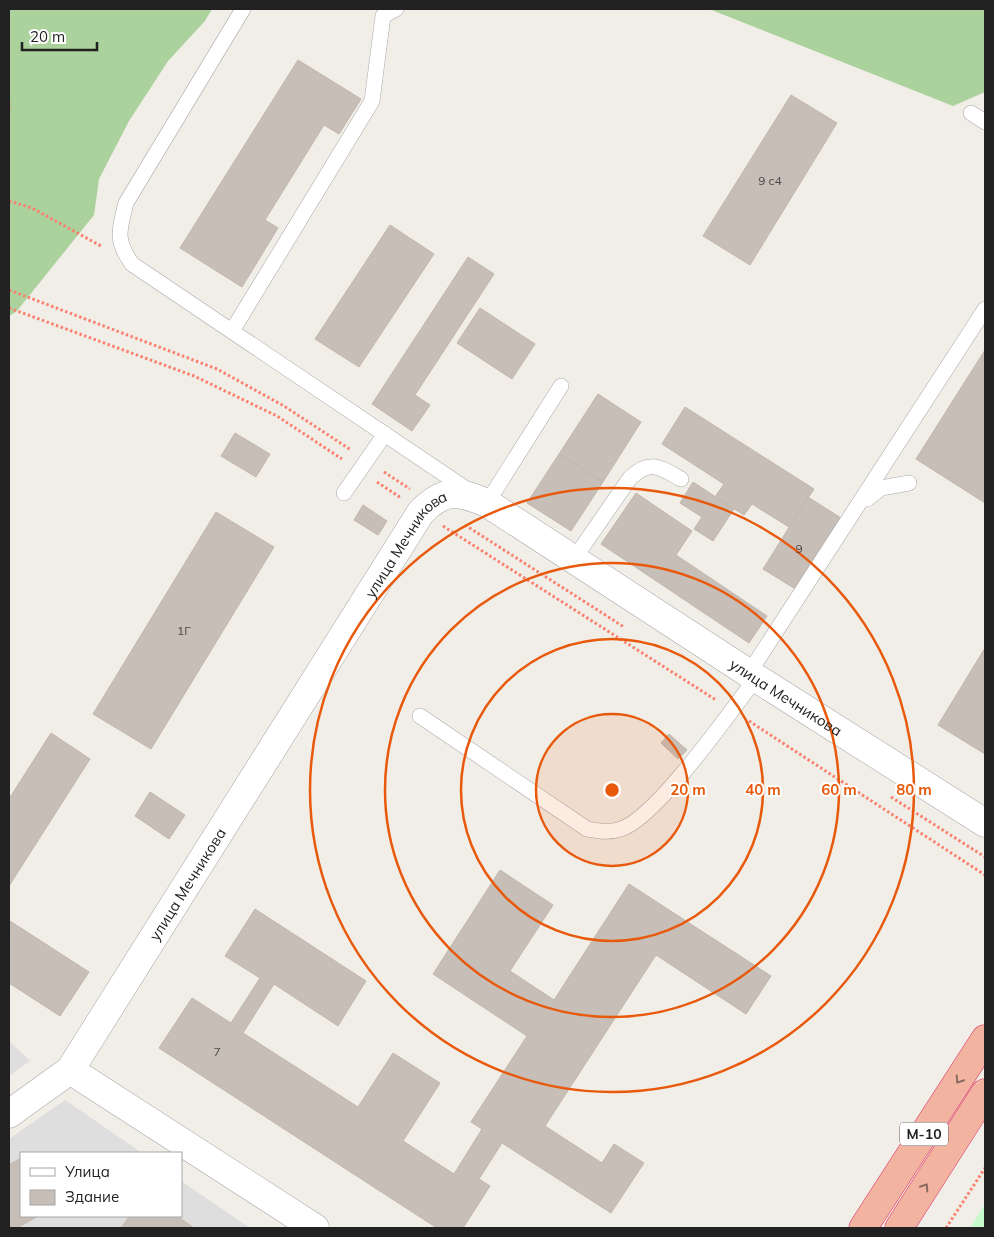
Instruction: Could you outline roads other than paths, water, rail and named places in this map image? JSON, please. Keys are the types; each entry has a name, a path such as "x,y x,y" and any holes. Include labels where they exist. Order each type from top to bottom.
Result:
{"highway":[{"name":"М-10","path":"863,1228 985,1039"},
{"name":"М-10","path":"899,1228 985,1093"}],"street":[{"name":"улица Мечникова","path":"9,1114 70,1070 426,507 448,493 466,494 487,503 753,676 985,823"},
{"path":"70,1070 315,1228"}],"lane":[{"path":"243,9 126,203 121,224 121,248 132,264 487,503 561,386"},
{"path":"232,331 372,101 382,16 396,9"},
{"path":"971,113 985,122"},
{"path":"420,716 587,829 603,832 622,829 641,817 668,790 732,710 858,506 985,309"},
{"path":"344,493 385,434"},
{"path":"574,559 630,478 640,469 650,465 661,467 681,478"},
{"path":"858,506 881,488 909,483"}]}
